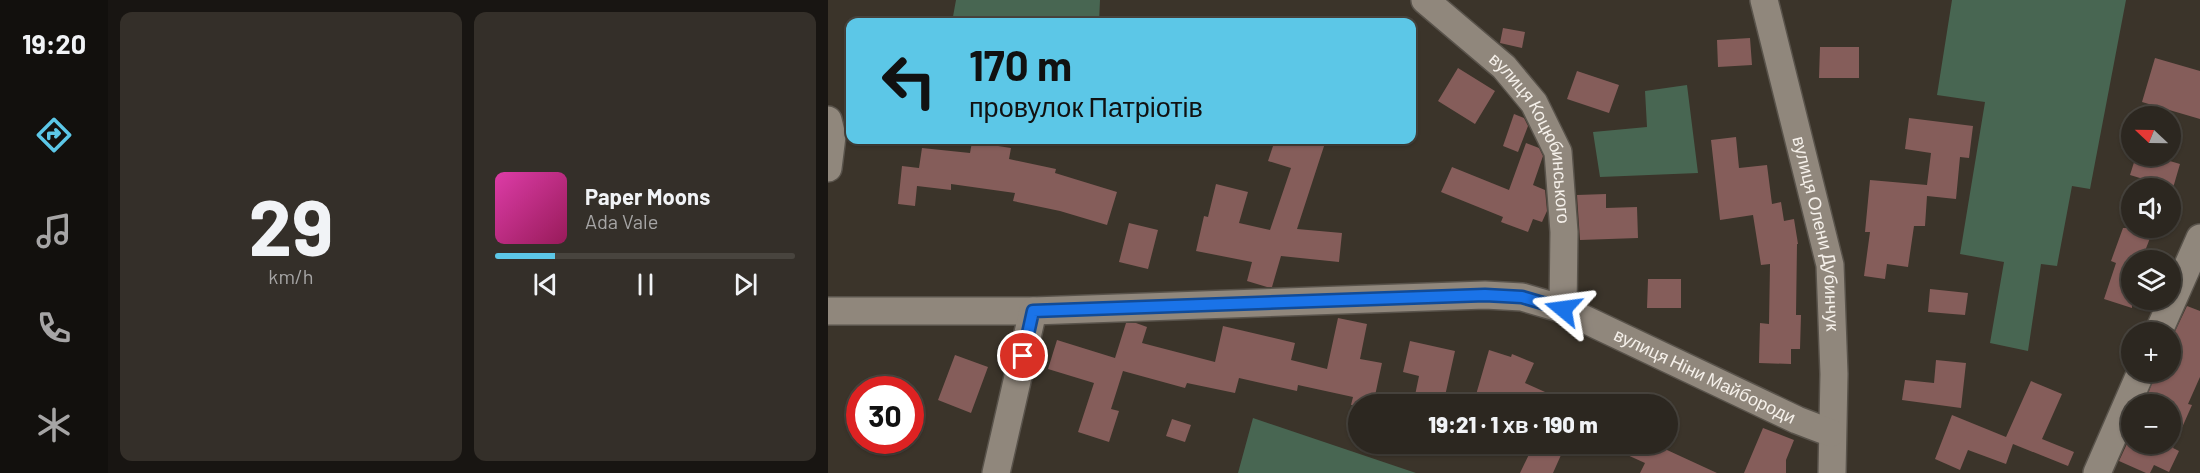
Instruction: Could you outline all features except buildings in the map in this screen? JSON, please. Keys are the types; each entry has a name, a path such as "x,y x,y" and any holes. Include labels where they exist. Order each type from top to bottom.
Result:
{"street":[{"name":"вулиця Коцюбинського","path":"1425,0 1504,67 1534,103 1558,152 1564,232 1563,309"},
{"name":"вулиця Олени Дубинчук","path":"1764,0 1830,266 1834,374 1832,473"},
{"path":"828,120 832,136 828,168"},
{"path":"2163,322 2200,237"},
{"name":"вулиця Ніни Майбороди","path":"828,310 1033,311 1485,295 1522,297 1563,309 1797,420 1832,433"},
{"path":"996,473 1033,311"},
{"path":"2097,473 2137,382"}],"green space":[{"path":"956,0 1100,0 1099,18 953,18"},
{"path":"1952,0 2126,0 2090,189 2072,186 2057,266 2041,264 2028,351 1990,343 2004,262 1960,254 1985,102 1937,95"},
{"path":"1687,85 1698,173 1600,177 1593,132 1647,127 1645,91"},
{"path":"1253,418 1348,450 1348,454 1360,454 1416,473 1238,473"}],"route":[{"path":"1023,356 1033,311 1485,295 1522,297 1563,309"}]}
